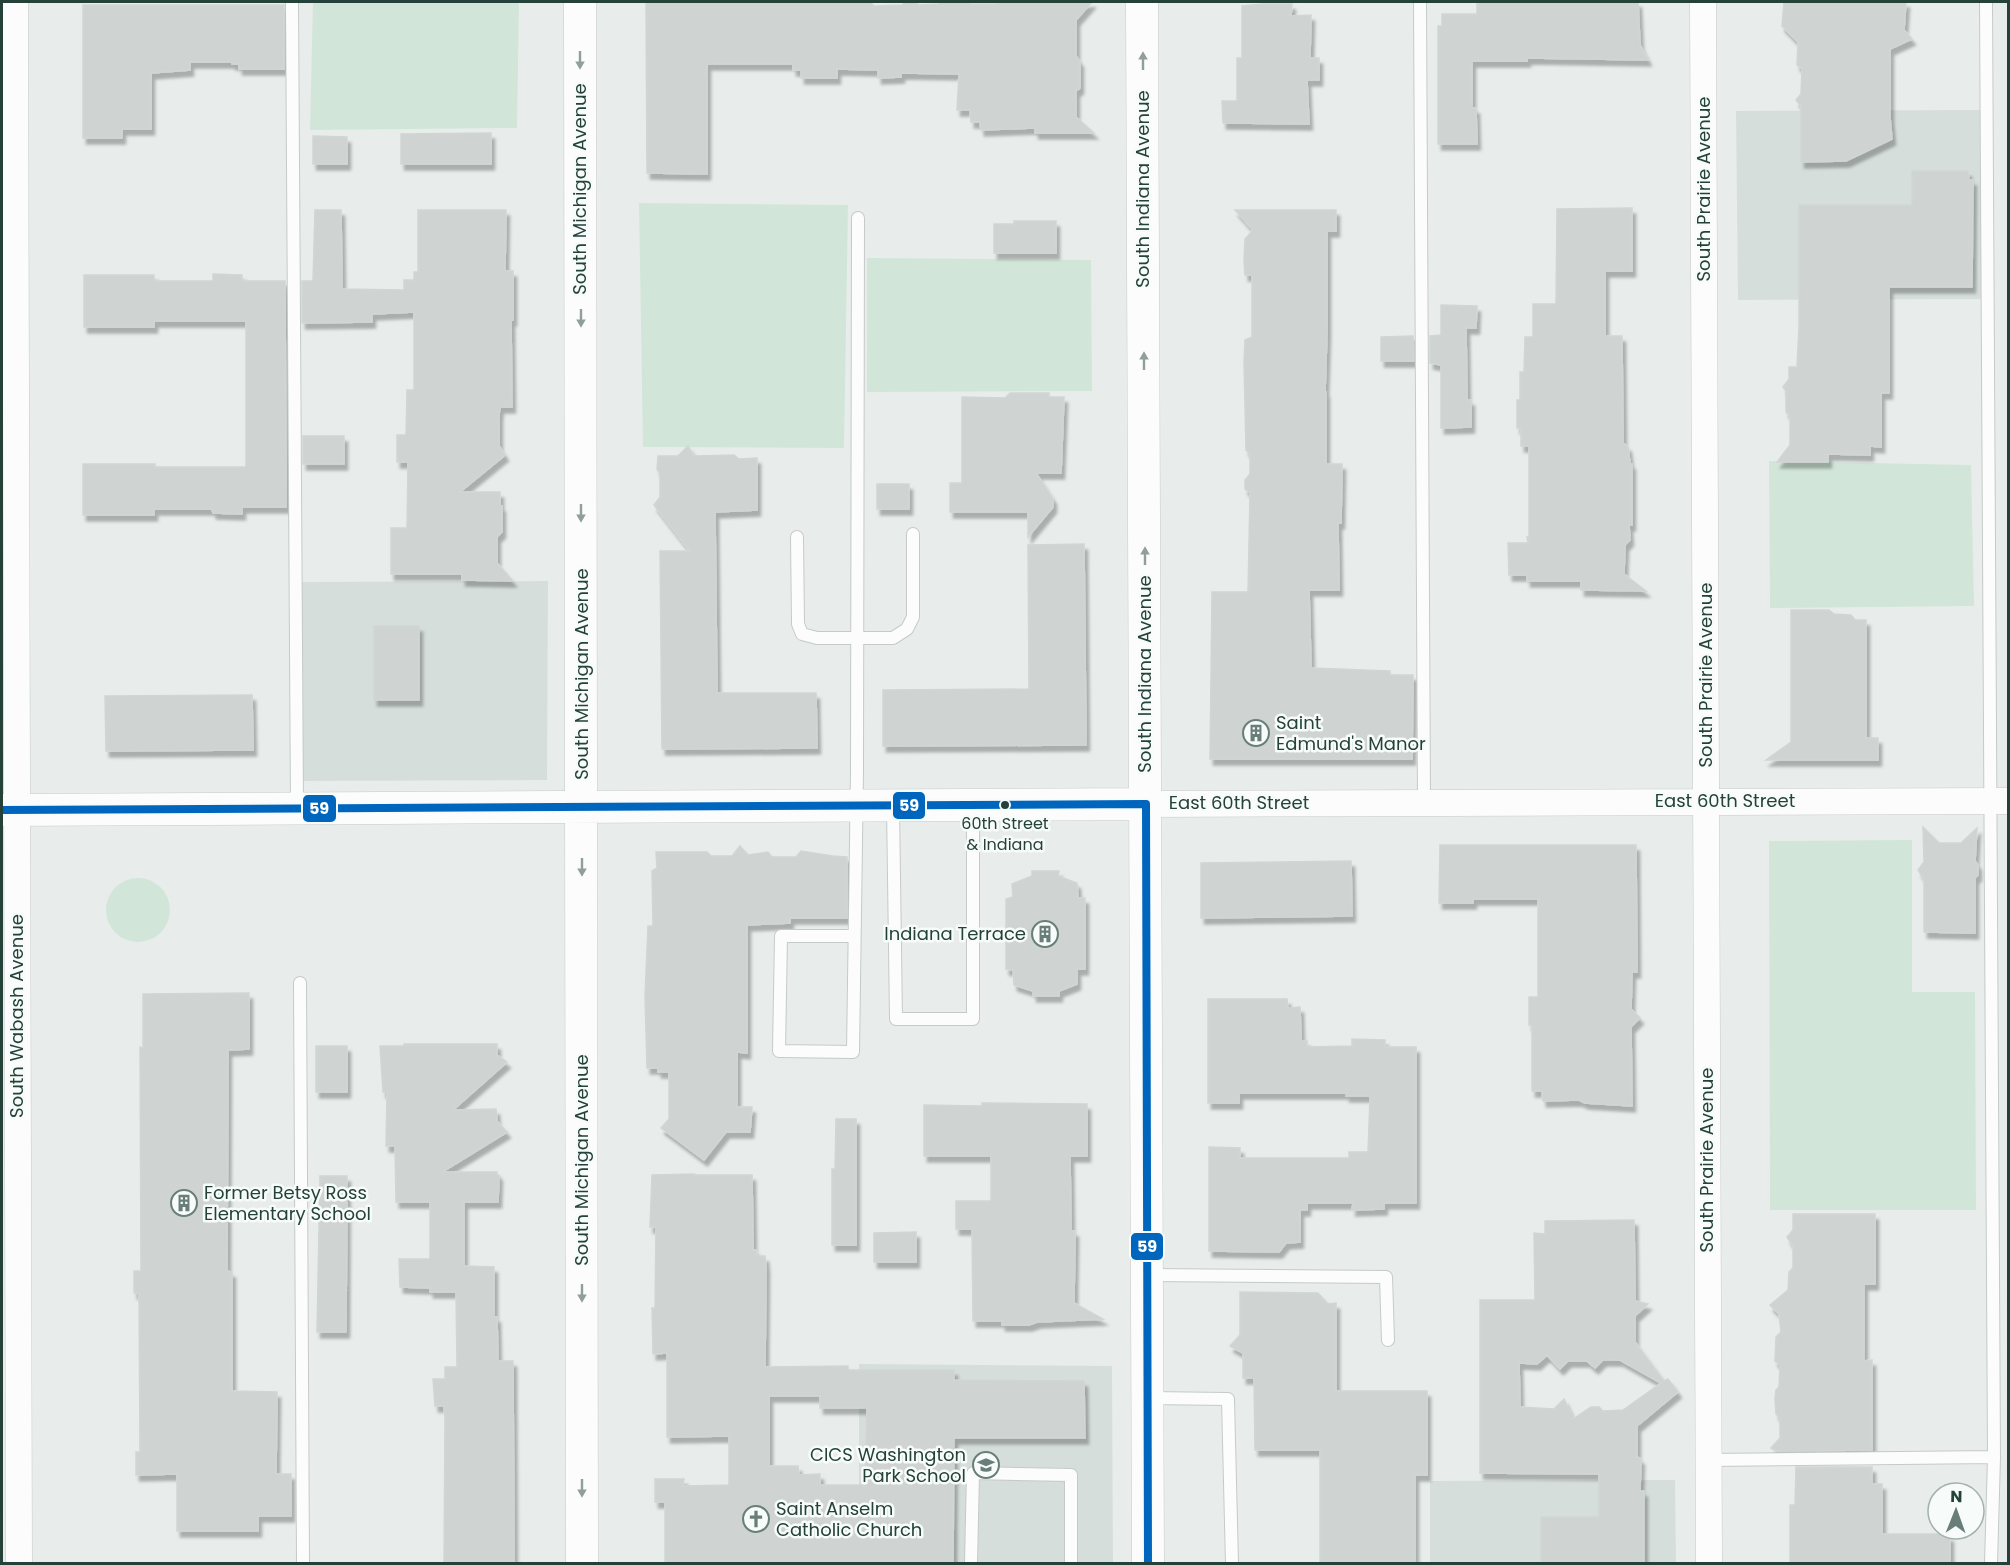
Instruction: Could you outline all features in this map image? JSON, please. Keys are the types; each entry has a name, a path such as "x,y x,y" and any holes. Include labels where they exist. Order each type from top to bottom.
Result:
{"street":[{"name":"South Michigan Avenue","path":"580,2 582,1563"},
{"name":"South Indiana Avenue","path":"1143,2 1148,1563"},
{"name":"South Prairie Avenue","path":"1703,2 1709,1563"},
{"name":"South Wabash Avenue","path":"10,16 9,810 14,1393 19,1563"},
{"name":"East 60th Street","path":"9,810 1999,801"}],"lane":[{"path":"292,2 297,809"},
{"path":"1420,2 1424,802"},
{"path":"1986,2 1999,801 1994,1457 1991,1563"},
{"path":"854,936 781,936 779,1051 853,1052 857,806 858,218"},
{"path":"797,537 798,624 802,634 818,638 857,639 893,638 907,629 913,617 913,534"},
{"path":"893,806 896,1019 973,1019 973,805"},
{"path":"300,983 303,1563"},
{"path":"1147,1275 1386,1277 1388,1340"},
{"path":"1147,1398 1228,1399 1232,1563"},
{"path":"1708,1460 1994,1457"},
{"path":"970,1563 973,1473 1071,1475 1071,1563"}],"shaded area":[{"path":"1988,110 1989,299 1738,300 1736,111"},
{"path":"548,581 547,780 296,781 295,582"},
{"name":"CICS Washington Park School","path":"859,1364 1112,1366 1113,1563 859,1564"},
{"path":"1675,1480 1676,1563 1430,1563 1430,1481"}],"green space":[{"path":"313,2 519,2 517,128 310,130"},
{"path":"639,203 848,205 844,448 643,447"},
{"path":"867,258 1091,260 1092,391 867,392"},
{"path":"1769,461 1971,465 1974,606 1770,608"},
{"path":"1912,840 1912,992 1975,992 1976,1210 1770,1210 1769,841"},
{"path":"138,878 156,884 164,892 170,910 164,928 156,936 138,942 120,936 112,928 106,910 112,892 120,884"}],"building":[{"path":"646,2 870,2 874,6 902,5 905,2 914,2 919,5 941,2 996,4 999,2 1092,2 1076,20 1076,56 1080,62 1080,88 1076,91 1076,117 1094,133 1035,133 1035,128 981,130 980,122 971,122 970,110 957,110 959,74 901,73 901,77 878,78 878,70 837,69 837,78 801,78 801,70 793,70 793,64 707,64 707,174 647,173"},
{"path":"1477,2 1638,2 1640,45 1648,60 1527,58 1527,61 1472,61 1472,108 1476,108 1477,144 1438,144 1438,26 1442,26 1442,14 1477,14"},
{"path":"1784,2 1906,2 1904,30 1912,39 1890,49 1892,139 1846,161 1801,162 1801,106 1796,100 1801,94 1802,68 1797,65 1798,42 1782,26"},
{"path":"1292,4 1291,16 1311,15 1310,58 1319,58 1319,80 1307,80 1309,124 1223,123 1222,101 1237,101 1237,58 1242,58 1242,6"},
{"path":"83,5 284,5 284,69 239,69 239,64 232,64 232,62 190,62 190,70 151,73 151,129 122,129 122,138 83,138"},
{"path":"491,133 491,164 401,164 401,134"},
{"path":"313,136 347,137 347,164 313,164"},
{"path":"1912,171 1968,171 1969,180 1973,180 1972,287 1889,287 1889,393 1881,393 1881,447 1870,446 1870,455 1828,454 1828,462 1777,462 1790,445 1790,416 1786,412 1786,391 1783,387 1789,379 1789,367 1797,367 1799,205 1912,205"},
{"path":"1632,208 1632,271 1605,271 1605,336 1622,336 1623,443 1628,447 1630,464 1632,464 1632,525 1629,525 1630,540 1625,545 1624,574 1646,591 1581,590 1581,581 1527,581 1527,575 1509,575 1508,543 1528,543 1527,537 1529,537 1529,446 1521,446 1521,428 1517,428 1517,400 1520,400 1520,372 1524,372 1525,337 1533,337 1533,304 1556,304 1557,209"},
{"path":"315,210 341,210 342,289 404,290 404,280 414,280 414,272 418,272 418,210 506,210 505,271 513,271 513,320 511,320 512,407 500,407 499,415 499,446 505,455 460,492 500,492 502,532 497,537 497,563 513,581 462,580 462,574 391,574 391,528 407,528 408,462 397,462 397,435 406,435 407,390 414,390 414,312 372,314 372,322 302,323 302,281 313,281"},
{"path":"1235,210 1336,210 1336,231 1327,231 1325,392 1326,464 1342,464 1341,523 1338,523 1339,590 1309,590 1311,668 1390,671 1390,675 1413,675 1412,759 1210,759 1212,592 1248,592 1250,493 1245,489 1245,480 1250,474 1250,454 1246,450 1244,363 1245,340 1252,337 1252,275 1245,275 1244,261 1245,239 1253,230"},
{"path":"1014,221 1056,221 1056,253 994,253 994,224 1014,224"},
{"path":"213,274 242,275 242,281 285,281 286,507 242,507 242,514 213,513 212,509 154,509 154,515 83,515 83,464 246,467 246,321 154,321 154,327 84,327 84,275 154,275 154,281 213,281"},
{"path":"1441,305 1477,306 1476,328 1466,328 1467,400 1471,400 1471,427 1441,428 1441,365 1430,363 1430,336 1441,335"},
{"path":"1413,336 1414,361 1381,361 1381,337"},
{"path":"1010,393 1049,393 1049,397 1064,397 1061,473 1036,473 1053,499 1053,507 1028,537 1028,512 950,512 950,483 962,483 962,397 1005,398"},
{"path":"303,436 344,436 344,464 303,464"},
{"path":"688,446 694,456 734,455 739,459 757,458 757,510 715,512 717,693 816,693 817,748 662,749 660,551 690,551 654,505 660,497 658,456 678,456"},
{"path":"877,484 909,484 909,509 877,509"},
{"path":"1084,544 1086,745 883,746 883,690 1029,689 1028,545"},
{"path":"1791,610 1829,610 1834,614 1851,615 1855,620 1866,620 1866,738 1878,738 1878,760 1766,760 1791,742"},
{"path":"374,626 419,626 419,700 374,700"},
{"path":"252,695 253,750 106,751 105,696"},
{"path":"1923,827 1939,843 1961,843 1977,828 1975,861 1978,865 1978,875 1975,878 1975,933 1924,932 1924,879 1918,870 1924,862"},
{"path":"1440,845 1636,845 1637,972 1632,972 1631,1009 1640,1018 1631,1027 1632,1106 1585,1103 1579,1100 1543,1101 1542,1091 1532,1091 1532,1025 1529,1025 1529,997 1538,997 1538,899 1473,899 1473,903 1439,903"},
{"path":"740,846 748,855 768,852 772,857 796,857 801,851 847,857 847,918 790,918 790,923 747,925 747,1053 737,1052 737,1107 752,1107 750,1132 726,1132 704,1160 661,1128 669,1119 669,1072 658,1072 658,1068 647,1068 645,996 648,926 653,926 652,871 657,868 656,852 707,852 711,856 732,856"},
{"path":"1351,861 1352,916 1201,918 1201,863"},
{"name":"Indiana Terrace","path":"1032,871 1059,871 1058,876 1077,883 1078,898 1085,898 1085,969 1077,969 1077,984 1059,991 1059,996 1033,996 1033,991 1014,985 1013,970 1006,969 1006,899 1013,897 1012,884 1032,876"},
{"name":"Former Betsy Ross Elementary School","path":"249,993 249,1049 228,1050 227,1271 232,1272 232,1391 277,1392 276,1474 291,1474 291,1516 258,1516 258,1531 177,1531 177,1474 136,1475 136,1452 140,1452 139,1293 134,1293 134,1271 141,1271 140,1047 143,1048 143,994"},
{"path":"1208,999 1287,999 1288,1008 1300,1007 1301,1041 1307,1041 1307,1047 1352,1046 1352,1039 1385,1040 1385,1047 1416,1047 1416,1203 1384,1203 1384,1209 1352,1210 1353,1203 1307,1203 1307,1210 1300,1210 1300,1242 1286,1243 1279,1252 1209,1251 1209,1147 1240,1148 1240,1158 1349,1158 1349,1152 1368,1152 1370,1096 1346,1096 1347,1093 1239,1093 1239,1103 1208,1103"},
{"path":"404,1044 497,1044 497,1055 507,1062 453,1110 496,1109 497,1121 507,1132 442,1172 497,1172 499,1175 498,1202 464,1202 464,1266 494,1267 494,1317 497,1317 498,1361 513,1361 514,1563 444,1563 445,1417 444,1406 435,1406 433,1379 445,1379 445,1367 457,1367 456,1292 430,1292 430,1288 400,1287 399,1259 430,1259 430,1202 396,1202 395,1146 386,1146 387,1092 383,1092 380,1046 404,1046"},
{"path":"316,1046 347,1046 347,1092 316,1092"},
{"path":"982,1103 1087,1104 1087,1156 1070,1156 1071,1231 1075,1231 1074,1303 1103,1319 1037,1322 1029,1325 1002,1325 1002,1321 973,1321 972,1229 956,1229 956,1201 991,1201 991,1156 924,1156 924,1105 982,1106"},
{"path":"836,1119 856,1119 856,1245 832,1245 832,1169 835,1169"},
{"path":"652,1175 752,1175 753,1250 756,1250 757,1256 765,1256 766,1268 765,1367 848,1366 848,1370 954,1370 954,1380 1084,1381 1085,1438 954,1438 953,1563 665,1563 665,1502 655,1502 655,1479 684,1479 683,1486 729,1485 729,1436 667,1437 667,1353 653,1354 652,1308 655,1308 656,1227 650,1227","holes":["769,1396 820,1396 820,1408 867,1408 865,1485 820,1485 820,1474 799,1475 798,1466 769,1466"]},
{"path":"320,1176 347,1176 346,1332 317,1332"},
{"path":"1793,1214 1875,1214 1875,1284 1864,1284 1864,1361 1872,1360 1872,1450 1776,1451 1771,1448 1780,1438 1780,1418 1776,1414 1775,1398 1779,1387 1780,1365 1775,1361 1776,1337 1781,1332 1779,1314 1770,1305 1788,1290 1789,1272 1793,1268 1793,1246 1787,1237 1793,1230"},
{"path":"1634,1220 1635,1301 1648,1304 1635,1316 1635,1342 1664,1381 1668,1379 1678,1392 1637,1426 1637,1457 1641,1459 1640,1491 1644,1491 1644,1563 1541,1563 1541,1517 1599,1517 1599,1474 1480,1473 1480,1300 1535,1300 1534,1233 1545,1234 1545,1221","holes":["1547,1355 1560,1369 1568,1361 1587,1361 1595,1368 1603,1360 1620,1360 1661,1383 1623,1410 1603,1411 1599,1407 1591,1407 1573,1419 1564,1399 1554,1409 1520,1407 1519,1363 1537,1364"]},
{"path":"916,1232 916,1262 874,1262 874,1233"},
{"path":"1240,1292 1318,1293 1328,1304 1336,1303 1336,1391 1427,1391 1427,1475 1415,1475 1415,1563 1320,1563 1320,1450 1255,1450 1254,1378 1243,1378 1243,1353 1230,1346 1240,1335"},
{"path":"1796,1467 1872,1467 1872,1484 1882,1484 1882,1534 1926,1534 1926,1541 1950,1541 1950,1563 1790,1563 1790,1505 1795,1505"}],"transit line":[{"name":"59","path":"2,810 1146,804 1148,1564"}],"place":[{"name":"Saint Edmund's Manor","path":"1256,733"},
{"name":"60th Street & Indiana","path":"1005,805"},
{"name":"Indiana Terrace","path":"1045,934"},
{"name":"Former Betsy Ross Elementary School","path":"184,1203"},
{"name":"CICS Washington Park School","path":"986,1465"},
{"name":"Saint Anselm Catholic Church","path":"756,1519"}]}
